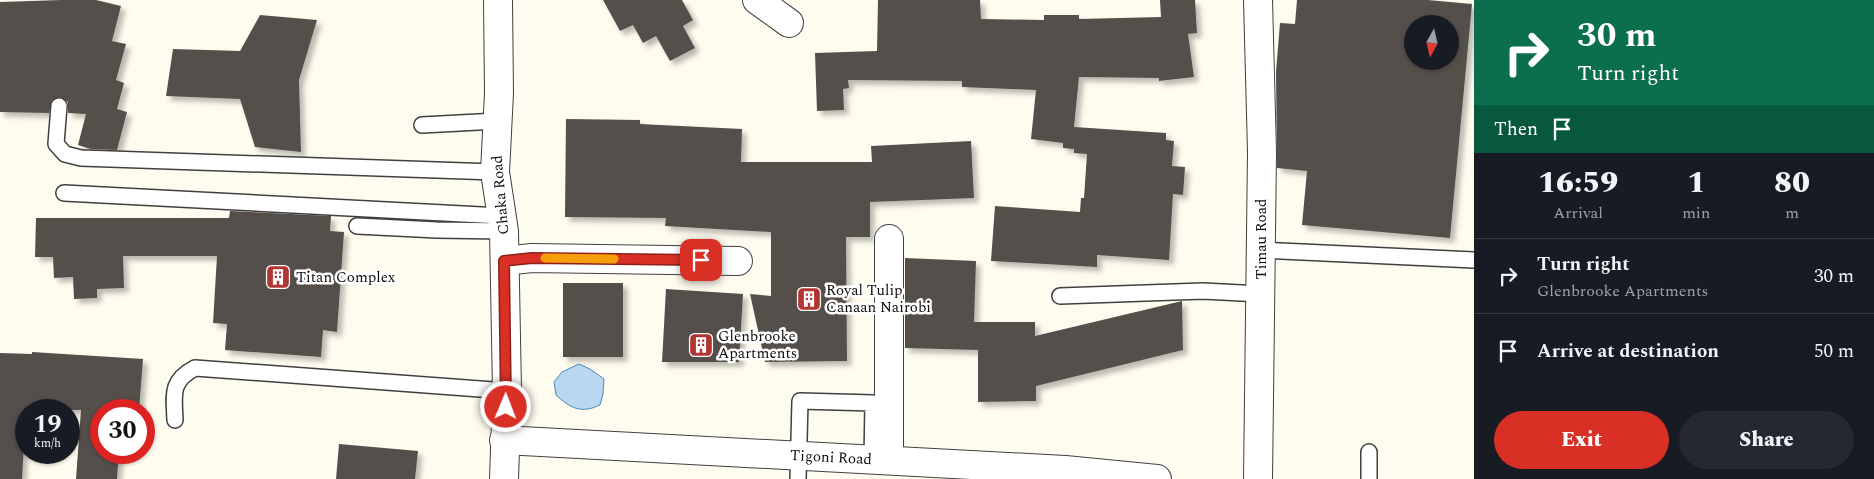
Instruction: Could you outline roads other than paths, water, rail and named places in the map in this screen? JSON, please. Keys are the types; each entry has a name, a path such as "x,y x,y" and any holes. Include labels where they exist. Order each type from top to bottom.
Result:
{"street":[{"name":"Chaka Road","path":"498,0 499,93 495,172 503,223 507,391 504,479"},
{"path":"757,0 789,23"},
{"name":"Timau Road","path":"1258,0 1262,152 1258,479"},
{"path":"881,460 889,239"},
{"path":"504,261 532,258 738,261"},
{"name":"Tigoni Road","path":"504,440 799,467 881,460 1065,475 1157,479"}],"lane":[{"path":"59,106 56,144 65,154 81,158 495,172"},
{"path":"422,125 497,121"},
{"path":"64,193 503,223"},
{"path":"357,226 437,230 503,223"},
{"path":"1260,250 1474,260"},
{"path":"1060,296 1203,291 1260,294"},
{"path":"176,420 174,396 176,385 184,374 195,368 507,391"},
{"path":"799,467 800,401 873,404 881,460"},
{"path":"1369,452 1369,479"}],"water":[{"path":"579,364 604,379 600,405 593,408 576,408 556,395 554,382 562,372"}],"place":[{"name":"Titan Complex","path":"278,277"},
{"name":"Royal Tulip Canaan Nairobi","path":"809,299"},
{"name":"Glenbrooke Apartments","path":"701,345"}]}
